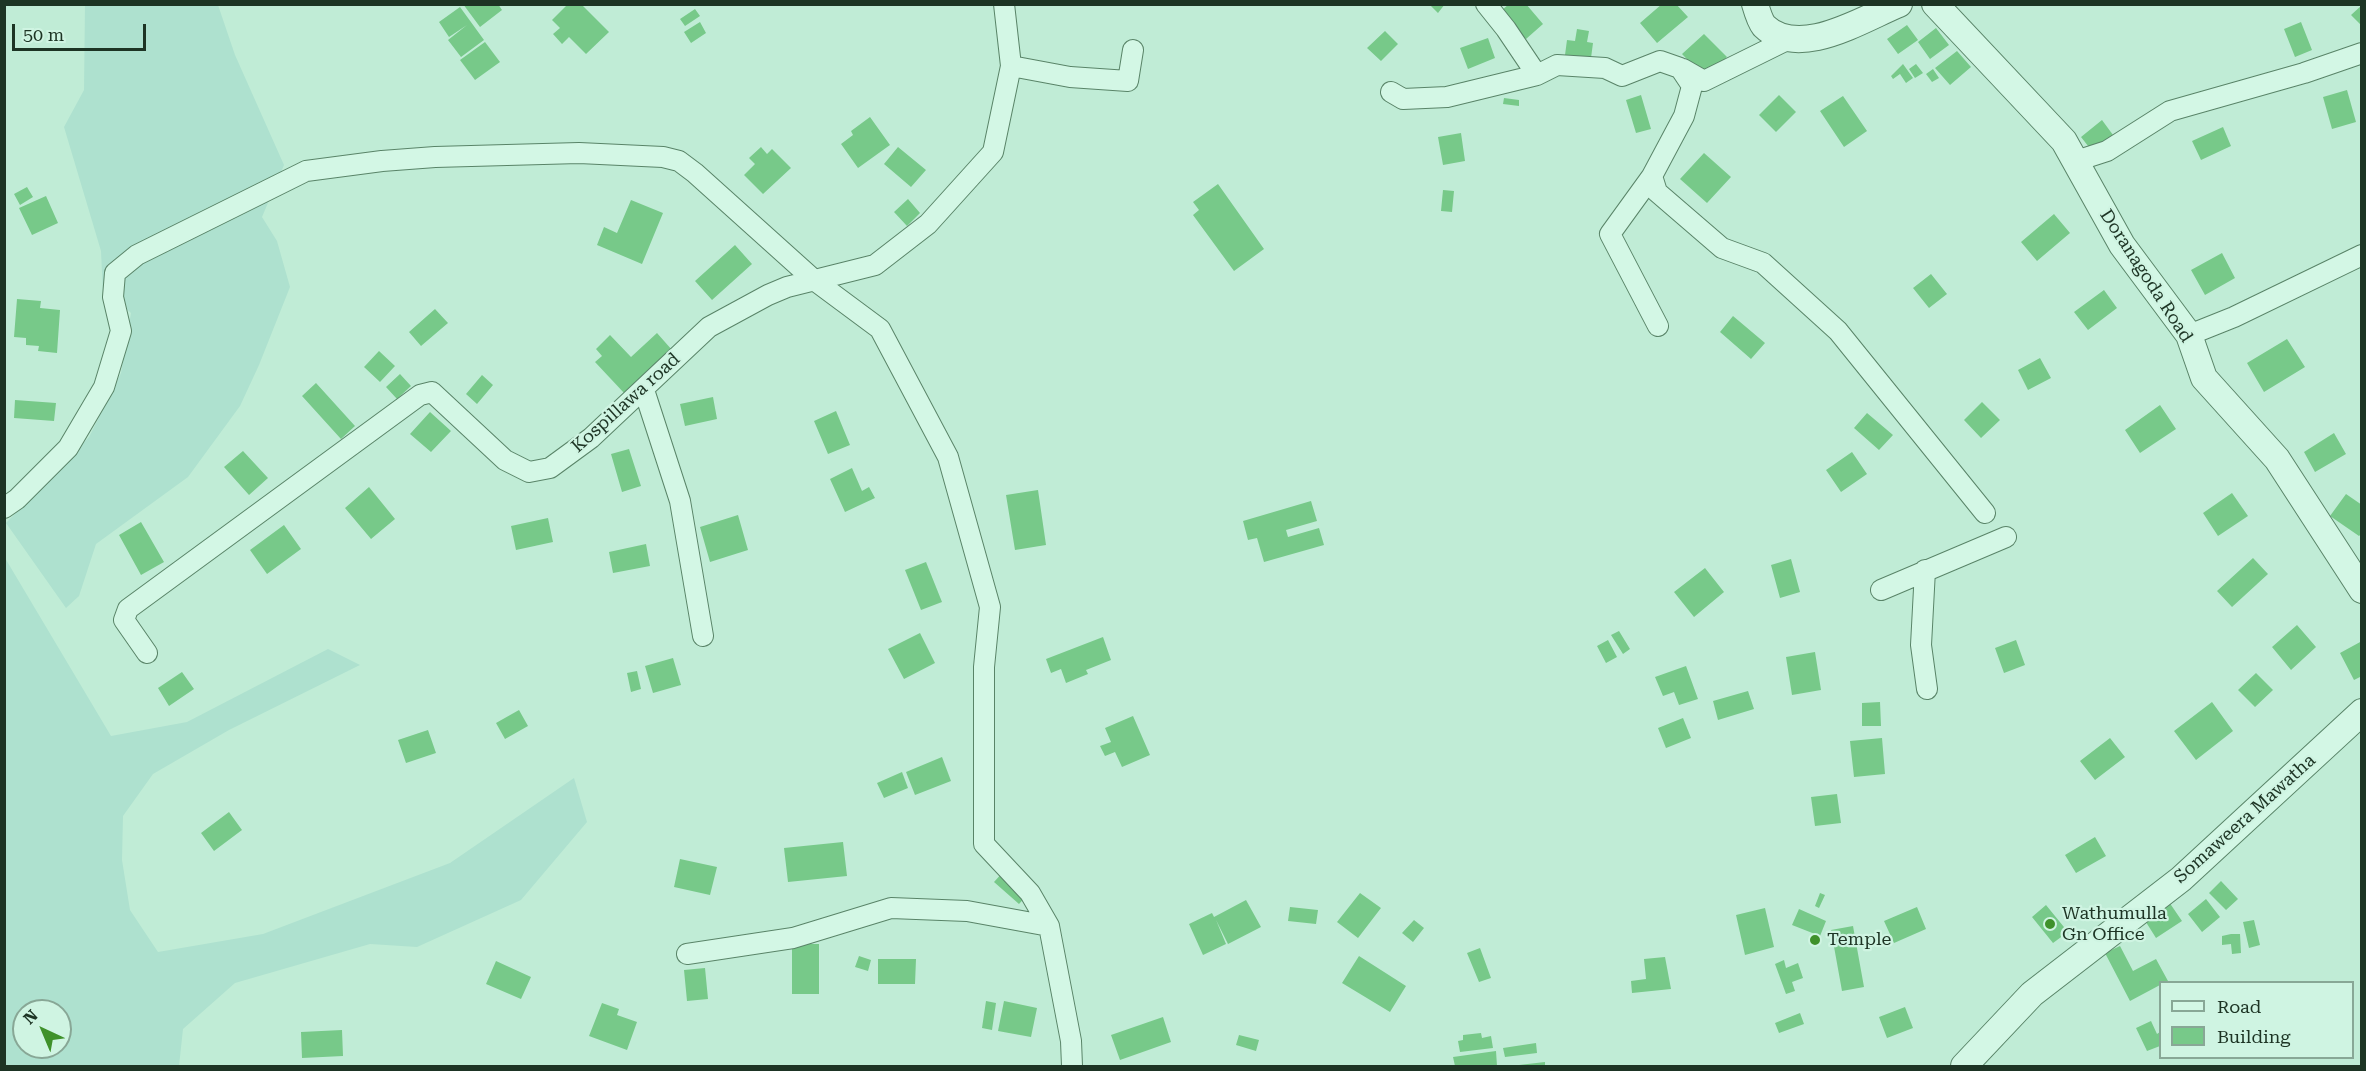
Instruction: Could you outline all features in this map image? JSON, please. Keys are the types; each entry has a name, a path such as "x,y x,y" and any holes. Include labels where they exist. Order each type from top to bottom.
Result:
{"street":[{"name":"Kospillawa road","path":"147,654 124,620 128,609 420,395 432,392 505,460 529,472 550,468 591,438 709,327 787,287 875,265 935,216 993,152 1011,66 1004,4"},
{"path":"1486,4 1537,75"},
{"path":"1755,4 1764,25 1787,39"},
{"name":"Doranagoda Road","path":"1935,4 2064,141 2122,245 2188,335 2204,378 2277,459 2361,590"},
{"path":"1390,92 1403,99 1448,97 1537,75 1557,65 1605,68 1622,76 1660,61 1680,68 1704,81 1787,39 1815,39 1895,5"},
{"path":"1011,66 1070,76 1128,81 1133,50"},
{"path":"2076,161 2107,151 2170,111 2304,73 2361,53"},
{"path":"1658,326 1610,234 1652,176 1684,116 1692,86 1680,68"},
{"path":"4,508 17,499 68,448 104,387 121,331 113,297 115,273 137,255 306,171 382,161 446,156 579,153 663,157 679,161 814,280 880,328 948,457 990,607 984,667 984,844 1030,893 1049,926 1071,1041 1072,1066"},
{"path":"1652,176 1657,192 1722,248 1763,263 1838,331 1985,513"},
{"path":"2188,335 2234,317 2361,255"},
{"path":"644,390 680,501 703,636"},
{"path":"1881,590 2006,537"},
{"path":"1925,570 1921,645 1927,689"},
{"name":"Somaweera Mawatha","path":"1964,1066 2032,994 2181,879 2361,712"},
{"path":"687,954 793,938 891,908 967,911 1049,926"}],"shaded area":[{"path":"85,5 218,5 235,55 284,165 262,217 277,241 290,287 240,406 188,477 96,544 79,596 66,608 6,523 89,437 121,373 131,313 113,297 103,294 101,251 64,127 84,90"},
{"path":"5,558 111,736 187,722 328,649 360,665 229,730 153,774 123,816 122,860 130,910 158,952 263,934 450,863 574,778 587,822 521,900 417,947 370,944 235,983 183,1029 179,1066 5,1066"}],"building":[{"path":"463,4 498,4 502,10 480,27"},
{"path":"568,4 581,4 609,32 586,54 569,37 562,44 553,34 560,28 552,20"},
{"path":"1429,4 1445,4 1438,13"},
{"path":"1509,4 1526,4 1543,24 1526,39 1501,11"},
{"path":"1662,4 1676,4 1688,17 1657,43 1640,23"},
{"path":"2362,5 2362,26 2351,15"},
{"path":"460,7 484,40 461,57 448,40 467,25 449,37 439,22"},
{"path":"695,9 700,16 685,26 680,19"},
{"path":"700,22 706,33 691,43 684,32"},
{"path":"2301,22 2312,50 2295,57 2284,29"},
{"path":"1907,25 1918,40 1898,54 1887,39"},
{"path":"1936,28 1949,45 1930,59 1918,42"},
{"path":"1577,29 1589,31 1587,42 1593,43 1591,58 1565,55 1567,40 1575,41"},
{"path":"1385,31 1398,44 1381,61 1367,48"},
{"path":"1704,34 1727,57 1705,78 1682,54"},
{"path":"1488,38 1495,58 1468,69 1460,48"},
{"path":"485,42 500,62 475,80 460,60"},
{"path":"1957,51 1971,67 1950,85 1935,68"},
{"path":"1903,64 1913,78 1906,83 1900,74 1893,79 1891,76"},
{"path":"1916,64 1923,73 1915,78 1909,69"},
{"path":"1933,69 1939,78 1932,82 1926,74"},
{"path":"2347,90 2356,122 2332,129 2323,97"},
{"path":"1641,95 1651,129 1636,133 1626,100"},
{"path":"1779,95 1796,112 1776,132 1759,115"},
{"path":"1843,96 1867,131 1844,147 1820,111"},
{"path":"1504,98 1519,100 1519,106 1503,104"},
{"path":"870,117 890,145 858,168 841,144 853,135 851,131"},
{"path":"2102,120 2113,135 2092,151 2081,137"},
{"path":"2223,127 2231,146 2201,160 2192,141"},
{"path":"1461,133 1465,161 1443,165 1438,137"},
{"path":"761,147 767,154 772,149 791,168 763,194 744,175 755,164 749,158"},
{"path":"898,147 926,170 911,187 884,164"},
{"path":"1704,153 1731,177 1707,203 1680,179"},
{"path":"1218,184 1264,249 1234,271 1193,215 1199,210 1193,202"},
{"path":"27,187 33,197 20,205 14,194"},
{"path":"1443,190 1454,191 1452,212 1441,211"},
{"path":"46,196 58,223 32,235 19,208"},
{"path":"908,199 920,213 907,226 894,212"},
{"path":"631,200 663,213 642,264 597,245 604,227 617,233"},
{"path":"2054,214 2070,233 2037,261 2021,242"},
{"path":"735,245 752,264 712,300 695,281"},
{"path":"2222,253 2235,278 2205,295 2191,270"},
{"path":"1931,274 1947,294 1929,308 1913,288"},
{"path":"2104,290 2117,308 2088,330 2074,312"},
{"path":"17,299 41,301 40,308 60,310 57,353 38,351 39,346 26,345 26,338 14,337"},
{"path":"435,309 448,323 421,346 409,332"},
{"path":"1733,316 1765,343 1751,359 1720,332"},
{"path":"657,333 672,350 625,394 595,362 602,356 596,349 610,335 631,357"},
{"path":"2287,339 2305,367 2264,392 2247,363"},
{"path":"379,351 395,366 380,382 364,367"},
{"path":"2040,358 2051,378 2028,390 2018,370"},
{"path":"400,374 411,386 397,399 386,387"},
{"path":"482,375 493,385 477,404 466,394"},
{"path":"316,383 355,426 341,439 302,396"},
{"path":"713,397 717,419 685,426 680,404"},
{"path":"15,400 56,403 54,421 14,418"},
{"path":"1982,402 2000,420 1981,438 1964,420"},
{"path":"2160,405 2176,429 2140,453 2125,430"},
{"path":"836,411 850,445 828,454 814,421"},
{"path":"430,412 451,431 431,452 410,434"},
{"path":"1867,413 1893,435 1879,450 1854,428"},
{"path":"2334,433 2346,454 2315,472 2304,452"},
{"path":"629,449 641,486 622,492 611,454"},
{"path":"243,451 268,478 249,495 224,467"},
{"path":"1852,452 1867,474 1841,492 1826,470"},
{"path":"852,468 862,491 869,487 875,498 845,512 830,479"},
{"path":"369,487 395,519 371,539 345,508"},
{"path":"1038,490 1046,545 1015,550 1006,495"},
{"path":"2232,493 2248,516 2218,536 2203,513"},
{"path":"2346,494 2362,505 2362,533 2359,536 2330,516"},
{"path":"1311,501 1317,521 1286,530 1288,537 1319,528 1324,545 1264,562 1257,538 1248,540 1243,521"},
{"path":"738,515 748,550 710,562 700,527"},
{"path":"548,518 553,542 516,550 511,526"},
{"path":"141,522 164,562 141,575 119,535"},
{"path":"284,525 301,549 267,574 250,550"},
{"path":"646,544 650,566 613,573 609,552"},
{"path":"2253,558 2268,574 2232,607 2217,591"},
{"path":"1791,559 1800,592 1780,598 1771,565"},
{"path":"926,562 942,602 921,610 905,570"},
{"path":"1705,568 1724,592 1694,617 1674,592"},
{"path":"2297,625 2316,647 2291,670 2272,647"},
{"path":"1619,631 1630,649 1623,654 1611,635"},
{"path":"920,633 935,663 904,679 888,649"},
{"path":"1103,637 1111,660 1086,670 1088,674 1066,683 1061,669 1051,673 1046,659"},
{"path":"1608,640 1617,657 1606,663 1597,646"},
{"path":"2016,640 2025,665 2004,673 1995,648"},
{"path":"2362,641 2362,676 2354,680 2340,653"},
{"path":"1815,652 1821,690 1792,695 1786,657"},
{"path":"673,658 681,685 653,693 645,666"},
{"path":"1686,666 1698,699 1679,705 1674,692 1663,696 1655,677"},
{"path":"637,671 641,689 631,692 627,673"},
{"path":"182,672 194,689 169,706 158,688"},
{"path":"2256,673 2273,690 2255,707 2238,690"},
{"path":"1748,691 1754,709 1718,720 1713,701"},
{"path":"1880,702 1881,726 1862,726 1862,703"},
{"path":"2212,702 2233,731 2196,760 2174,731"},
{"path":"519,710 528,726 505,739 496,723"},
{"path":"1133,716 1150,755 1122,767 1115,752 1105,756 1100,746 1111,742 1105,728"},
{"path":"1683,718 1691,738 1666,748 1658,728"},
{"path":"428,730 436,753 406,763 398,740"},
{"path":"1882,738 1885,774 1854,777 1850,741"},
{"path":"2110,738 2125,757 2095,780 2080,761"},
{"path":"942,757 951,781 915,795 906,772"},
{"path":"902,772 908,788 884,798 877,783"},
{"path":"1837,794 1841,823 1815,826 1811,797"},
{"path":"229,812 242,830 214,851 201,833"},
{"path":"2095,837 2106,856 2076,873 2065,855"},
{"path":"843,842 847,876 788,882 784,848"},
{"path":"680,859 717,867 710,895 674,887"},
{"path":"1004,871 1029,893 1019,904 994,882"},
{"path":"2221,881 2238,899 2226,910 2209,893"},
{"path":"1360,893 1381,908 1358,938 1337,922"},
{"path":"1820,893 1825,895 1819,908 1815,906"},
{"path":"2206,899 2220,917 2202,932 2188,914"},
{"path":"1246,900 1261,927 1228,944 1216,920 1226,944 1203,955 1189,924 1212,913 1214,917"},
{"path":"2169,902 2182,921 2156,938 2144,919"},
{"name":"Wathumulla Gn Office","path":"2046,905 2068,932 2053,943 2032,917"},
{"path":"1290,907 1318,910 1316,924 1288,921"},
{"path":"1917,907 1926,929 1894,943 1884,921"},
{"path":"1765,908 1774,947 1745,955 1736,915"},
{"path":"1799,909 1826,921 1820,936 1792,925"},
{"path":"1414,920 1424,928 1413,942 1402,933"},
{"path":"2254,920 2260,945 2249,948 2243,922"},
{"path":"1853,926 1864,987 1842,991 1831,930"},
{"path":"2240,934 2241,953 2232,954 2231,944 2222,945 2222,936"},
{"path":"792,944 819,944 819,994 792,994"},
{"path":"2120,946 2133,971 2156,959 2168,981 2159,981 2159,986 2130,1001 2105,953"},
{"path":"1480,948 1491,978 1479,982 1467,953"},
{"path":"859,956 871,960 868,971 855,967"},
{"path":"1359,956 1406,986 1390,1012 1342,983"},
{"path":"1665,957 1671,989 1632,993 1631,981 1646,979 1644,959"},
{"path":"878,959 916,959 915,984 878,984"},
{"path":"1784,960 1786,968 1798,963 1803,978 1792,982 1795,991 1786,994 1775,964"},
{"path":"496,961 531,977 521,999 486,984"},
{"path":"705,968 708,999 687,1001 684,970"},
{"path":"986,1001 996,1003 992,1030 982,1028"},
{"path":"1004,1001 1037,1008 1031,1037 998,1031"},
{"path":"602,1003 619,1009 617,1015 637,1022 627,1050 589,1036"},
{"path":"1905,1007 1913,1028 1887,1038 1879,1017"},
{"path":"1800,1013 1804,1024 1779,1033 1775,1023"},
{"path":"1163,1017 1171,1042 1120,1060 1111,1035"},
{"path":"2151,1021 2157,1034 2159,1033 2159,1046 2147,1051 2136,1028"},
{"path":"342,1030 343,1056 302,1058 301,1032"},
{"path":"1481,1033 1482,1038 1491,1036 1493,1048 1460,1052 1458,1041 1463,1040 1463,1035"},
{"path":"1239,1035 1259,1040 1256,1051 1236,1045"},
{"path":"1536,1043 1537,1053 1505,1057 1503,1048"},
{"path":"1496,1051 1497,1066 1455,1066 1453,1057"},
{"path":"1545,1062 1545,1066 1519,1066 1519,1065"}],"place":[{"name":"Wathumulla Gn Office","path":"2050,924"},
{"name":"Temple","path":"1815,940"}]}
